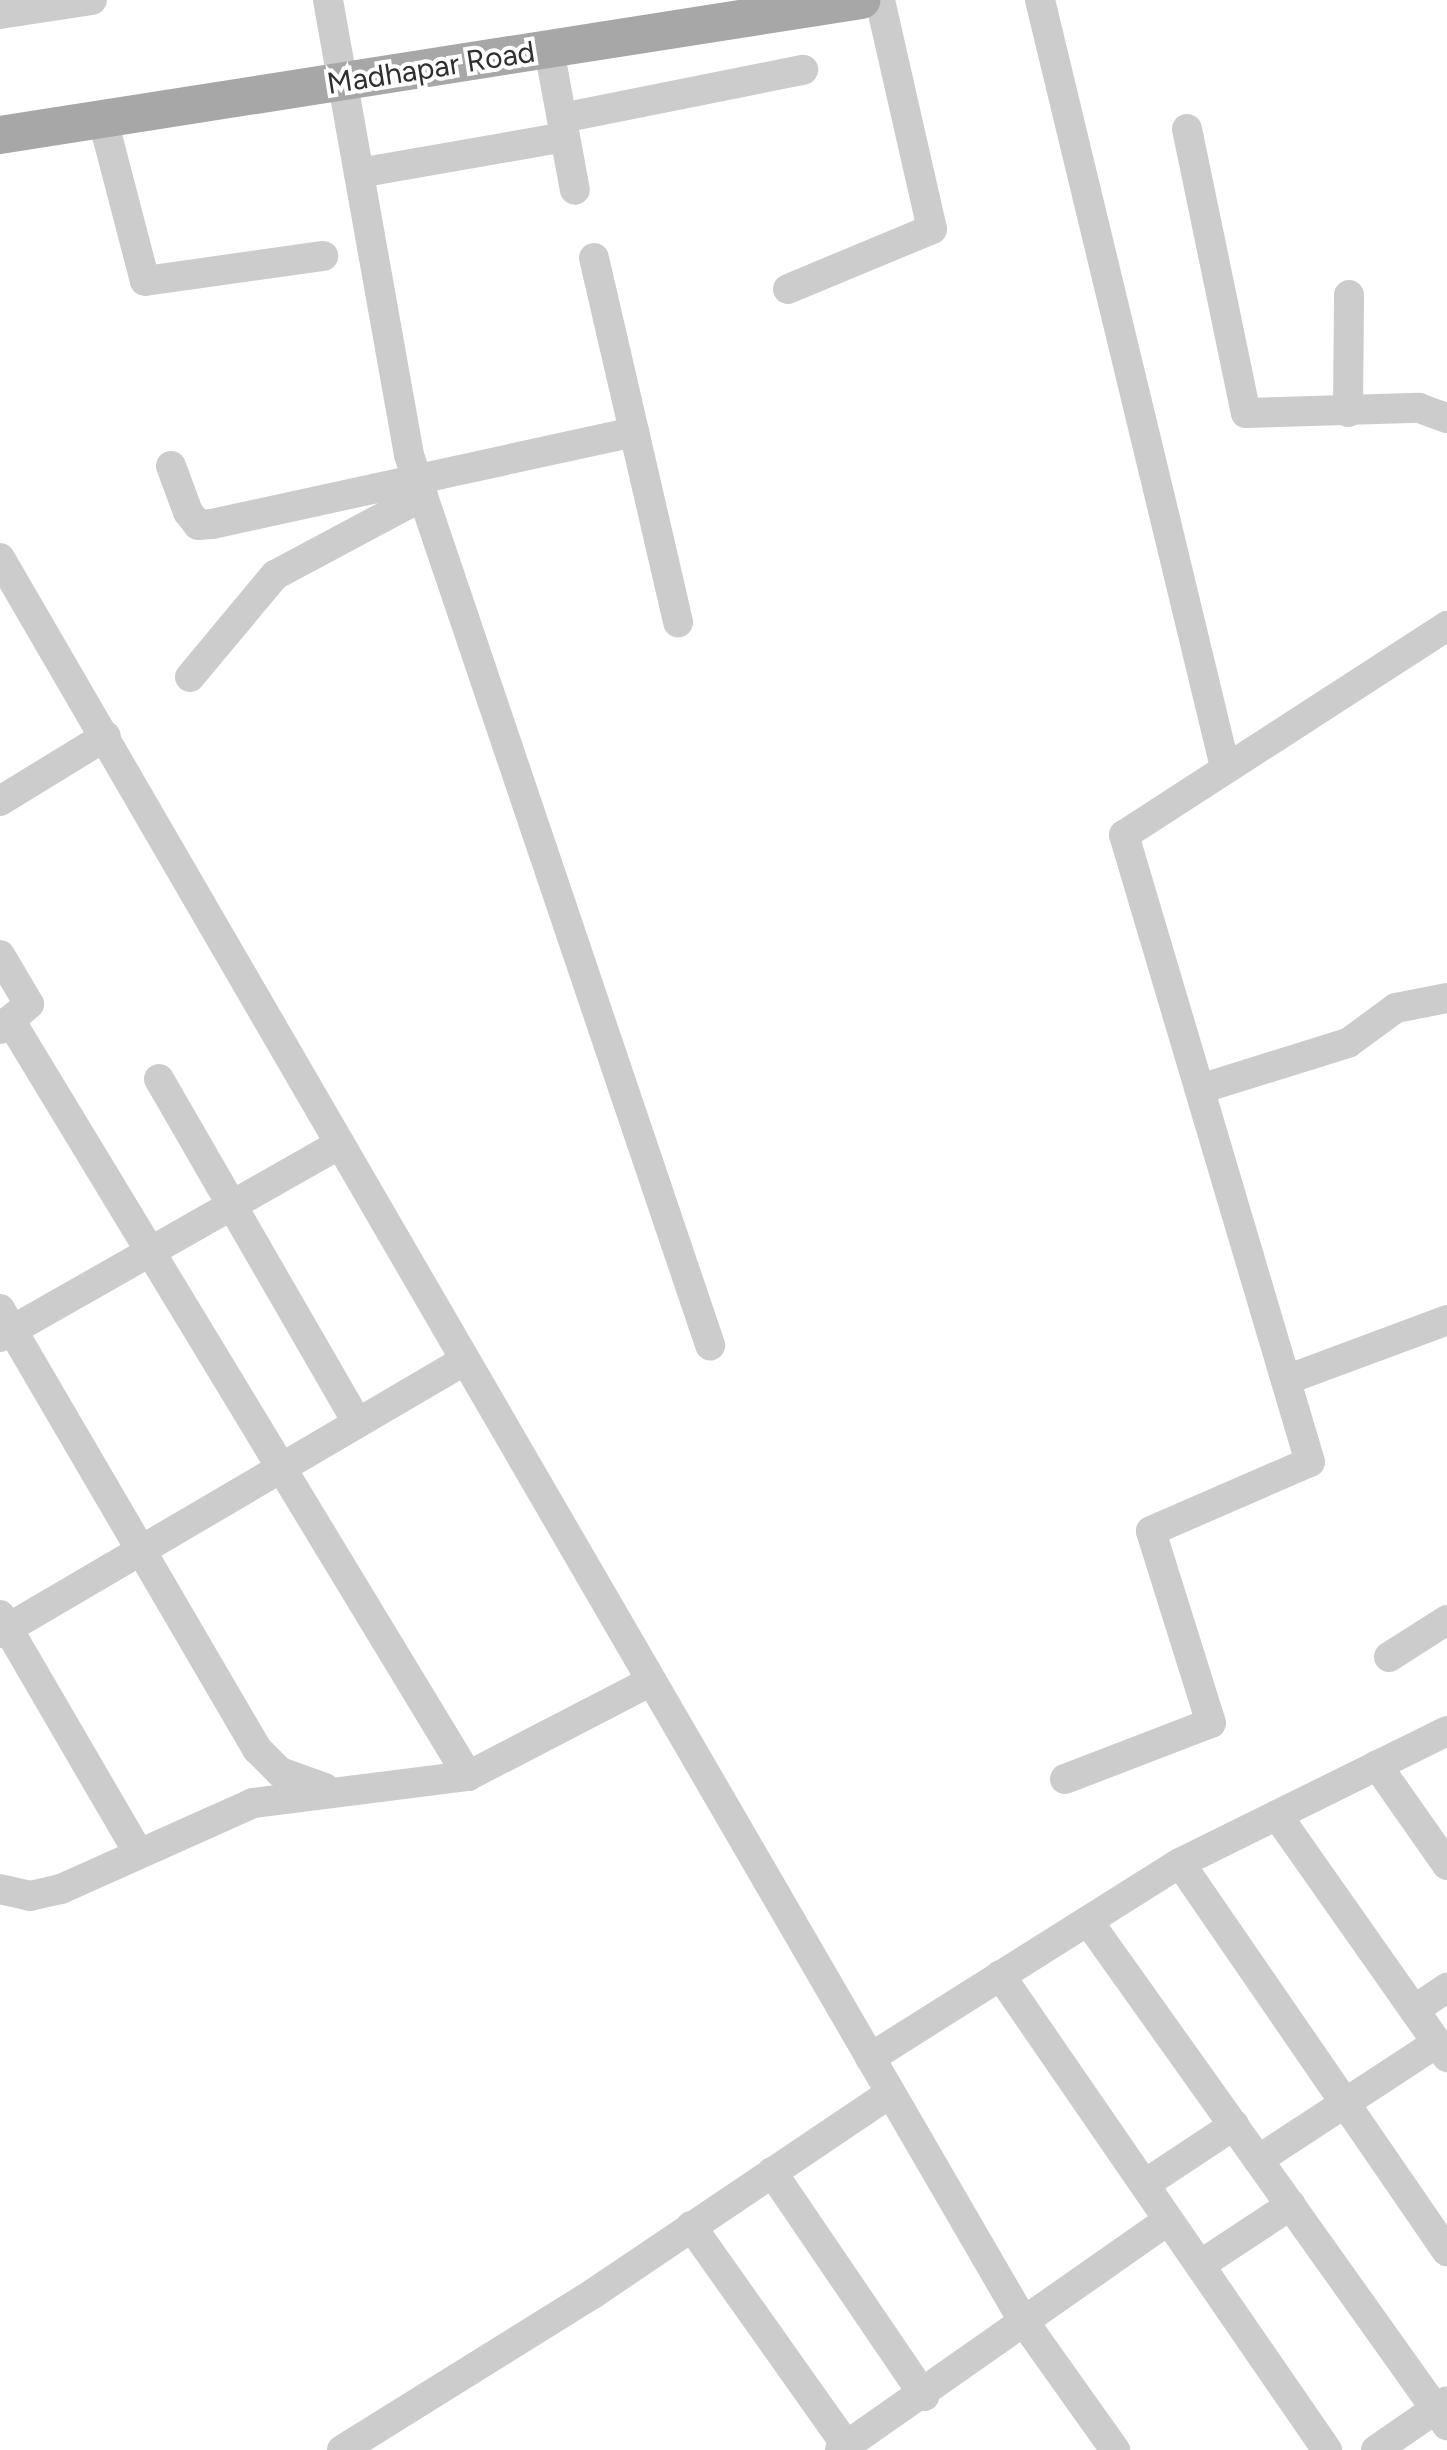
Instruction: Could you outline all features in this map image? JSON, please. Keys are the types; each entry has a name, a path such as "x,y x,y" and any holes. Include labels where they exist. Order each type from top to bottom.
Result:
{"main road":[{"name":"Madhapar Road","path":"0,135 549,49 736,10 861,0"}],"street":[{"path":"0,14 92,0"},
{"path":"328,0 339,83 421,490 710,1345"},
{"path":"788,289 932,229 880,0"},
{"path":"1040,0 1225,767"},
{"path":"549,49 575,190"},
{"path":"359,173 564,128 803,70"},
{"path":"103,120 145,281 323,256"},
{"path":"1187,129 1246,413 1419,408 1447,418"},
{"path":"594,258 678,622"},
{"path":"1348,412 1349,295"},
{"path":"171,466 198,525 421,490 634,432"},
{"path":"190,677 275,575 421,490"},
{"path":"4,572 106,736 462,1362 1022,2319 1115,2450"},
{"path":"1065,1779 1211,1723 1151,1531 1310,1462 1124,835 1447,626"},
{"path":"0,801 106,736"},
{"path":"0,955 29,1004 5,1024 153,1248 468,1776"},
{"path":"1200,1089 1348,1043 1396,1008 1447,998"},
{"path":"159,1079 228,1204 356,1420"},
{"path":"327,1788 280,1772 257,1749 145,1549 4,1325 153,1248 340,1144"},
{"path":"1286,1380 1447,1320"},
{"path":"139,1854 3,1626 145,1549 356,1420 462,1362"},
{"path":"1389,1657 1447,1620"},
{"path":"0,1889 30,1896 61,1889 253,1803 327,1788 468,1776 651,1681"},
{"path":"870,2058 1180,1863 1447,1731"},
{"path":"1377,1765 1447,1865"},
{"path":"1258,2160 1345,2103 1442,2050 1277,1815"},
{"path":"1180,1863 1447,2251"},
{"path":"1088,1921 1258,2160 1443,2411 1376,2450"},
{"path":"1000,1975 1327,2450"},
{"path":"1414,2010 1447,1988"},
{"path":"342,2450 691,2226 890,2093"},
{"path":"1145,2184 1234,2125"},
{"path":"772,2172 924,2396"},
{"path":"1200,2265 1291,2205"},
{"path":"691,2226 843,2448 924,2396 1022,2319 1169,2220"}]}
